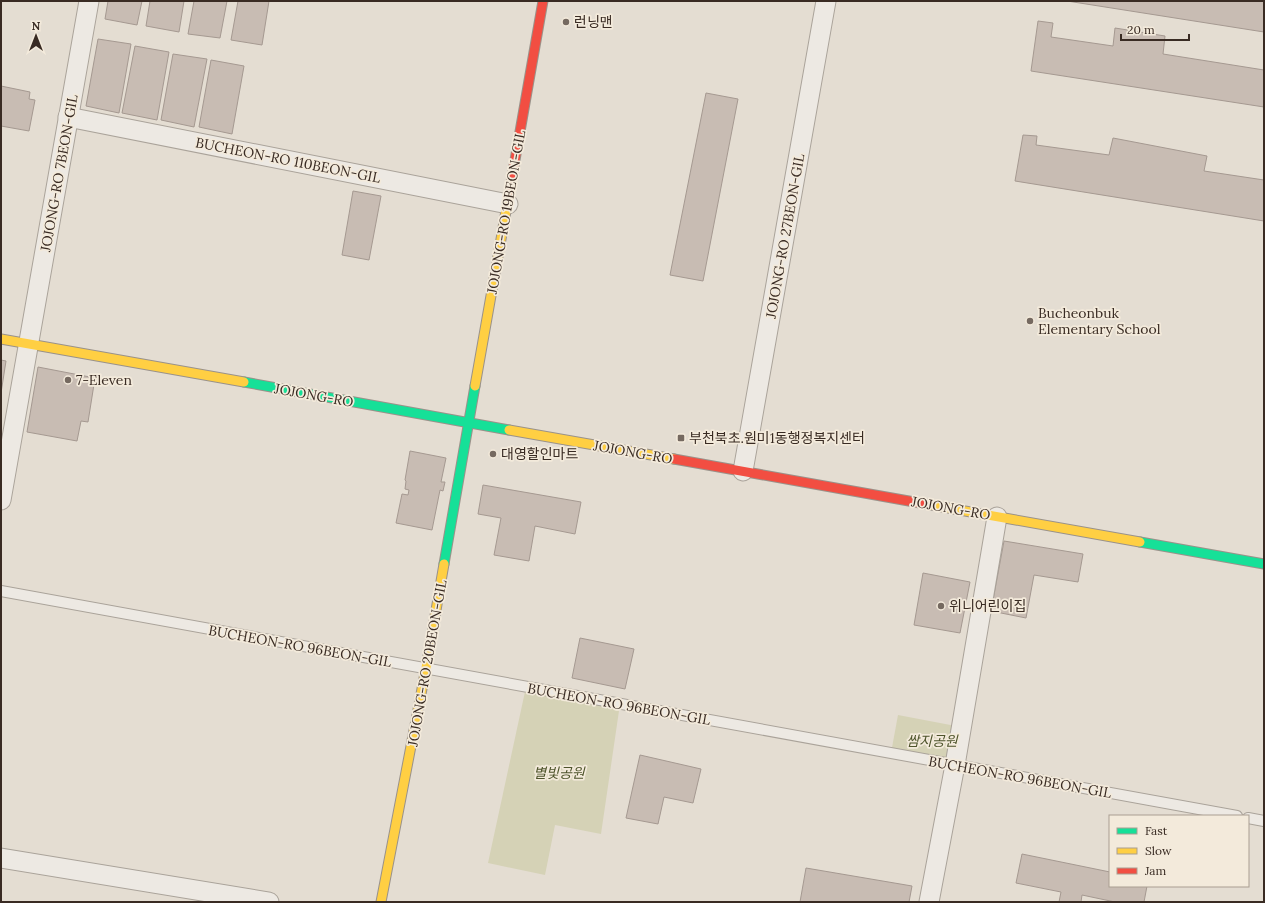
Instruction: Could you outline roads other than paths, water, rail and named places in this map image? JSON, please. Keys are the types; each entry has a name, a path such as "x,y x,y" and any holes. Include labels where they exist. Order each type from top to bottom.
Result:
{"street":[{"name":"JOJONG-RO 7BEON-GIL","path":"1,500 89,1"},
{"name":"JOJONG-RO 27BEON-GIL","path":"743,471 826,1"},
{"name":"JOJONG-RO 19BEON-GIL","path":"470,423 508,204 540,2"},
{"name":"BUCHEON-RO 110BEON-GIL","path":"68,117 508,204"},
{"name":"JOJONG-RO","path":"1,339 1264,564"},
{"name":"JOJONG-RO 20BEON-GIL","path":"381,902 426,668 470,423"},
{"path":"929,902 955,765 997,517"},
{"path":"1,858 269,902"}],"lane":[{"name":"BUCHEON-RO 96BEON-GIL","path":"1,591 1231,815"},
{"path":"1249,818 1264,821"}],"place":[{"name":"런닝맨","path":"566,22"},
{"name":"Bucheonbuk Elementary School","path":"1030,321"},
{"name":"7-Eleven","path":"68,380"},
{"name":"부천북초.원미1동행정복지센터","path":"681,438"},
{"name":"대영할인마트","path":"493,454"},
{"name":"위니어린이집","path":"941,606"}],"park label":[{"name":"쌈지공원","path":"932,741"},
{"name":"별빛공원","path":"559,773"}]}
